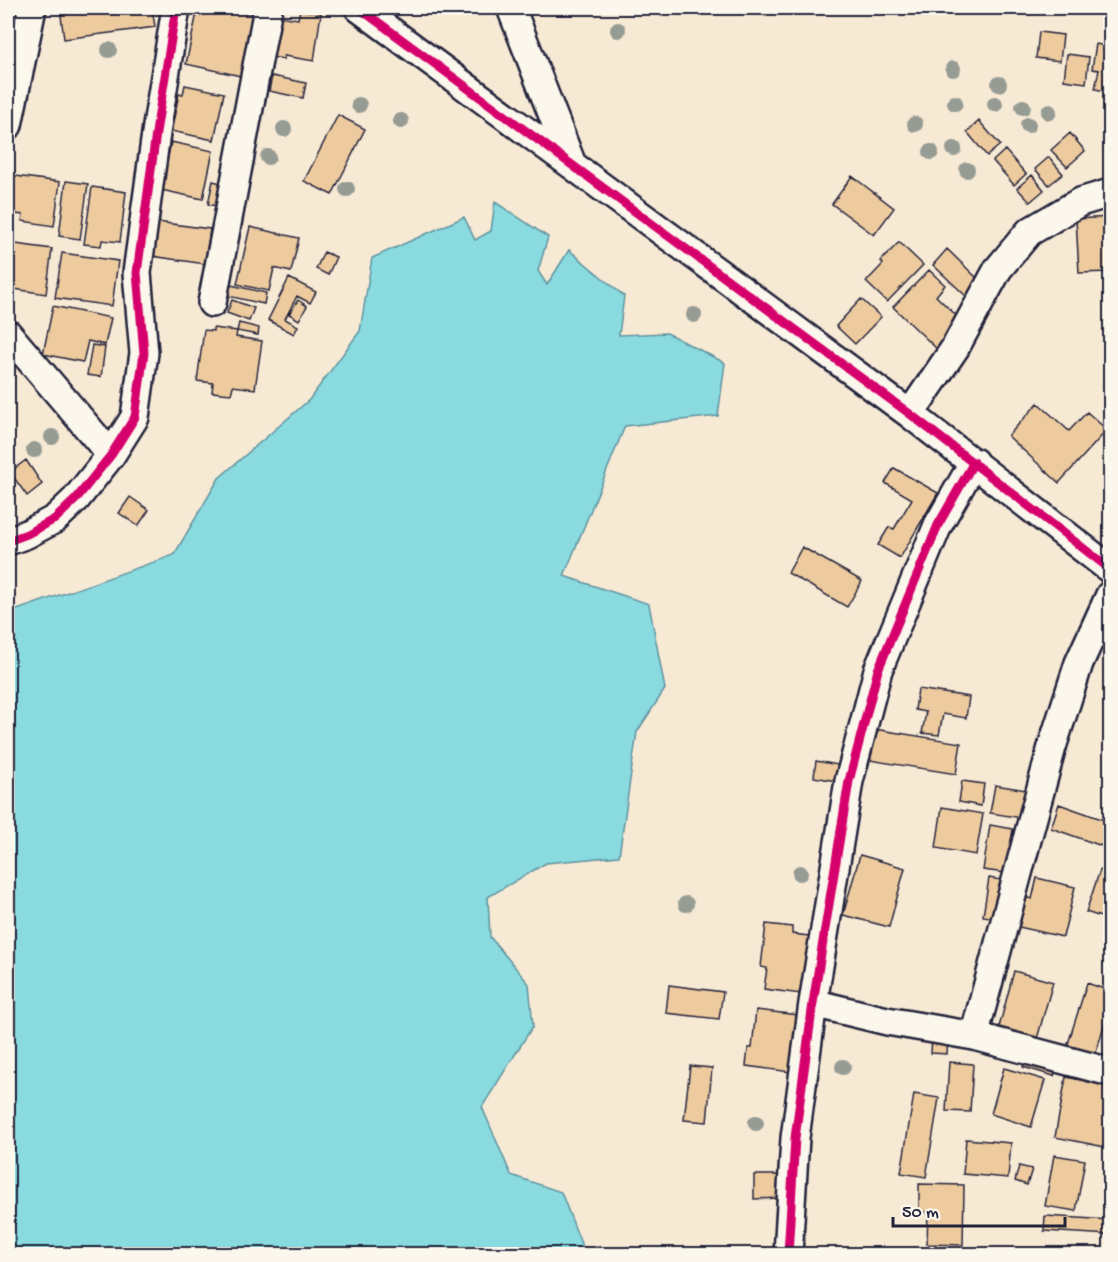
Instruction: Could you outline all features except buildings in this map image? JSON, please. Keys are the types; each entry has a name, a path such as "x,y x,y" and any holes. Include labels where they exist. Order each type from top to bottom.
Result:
{"street":[{"path":"8,125 32,8"},
{"path":"8,541 55,519 96,477 135,417 144,353 137,273 176,8"},
{"path":"213,303 268,8"},
{"path":"359,8 910,414 1110,569"},
{"path":"511,8 571,162"},
{"path":"910,414 955,348 998,269 1029,232 1080,202 1110,190"},
{"path":"8,334 111,455"},
{"path":"788,1254 789,1206 795,1138 813,1003 849,781 878,670 938,525 974,462"},
{"path":"974,1036 1052,747 1079,663 1110,595"},
{"path":"813,1003 887,1021 974,1036 1110,1072"}],"water":[{"path":"495,202 548,237 538,271 547,285 569,250 624,296 619,335 667,333 725,363 718,416 625,426 564,576 649,604 665,689 637,732 619,856 546,863 488,897 490,937 529,984 533,1026 482,1107 511,1175 561,1192 585,1254 8,1254 8,606 17,610 174,555 219,478 309,400 360,331 372,258 464,217 475,240 491,231"}],"cycle path":[{"path":"8,541 55,519 76,499 111,455 135,417 144,353 137,273 176,8"},
{"path":"359,8 910,414 1110,569"},
{"path":"788,1254 795,1138 813,1003 849,781 878,670 938,525 974,462"}]}
